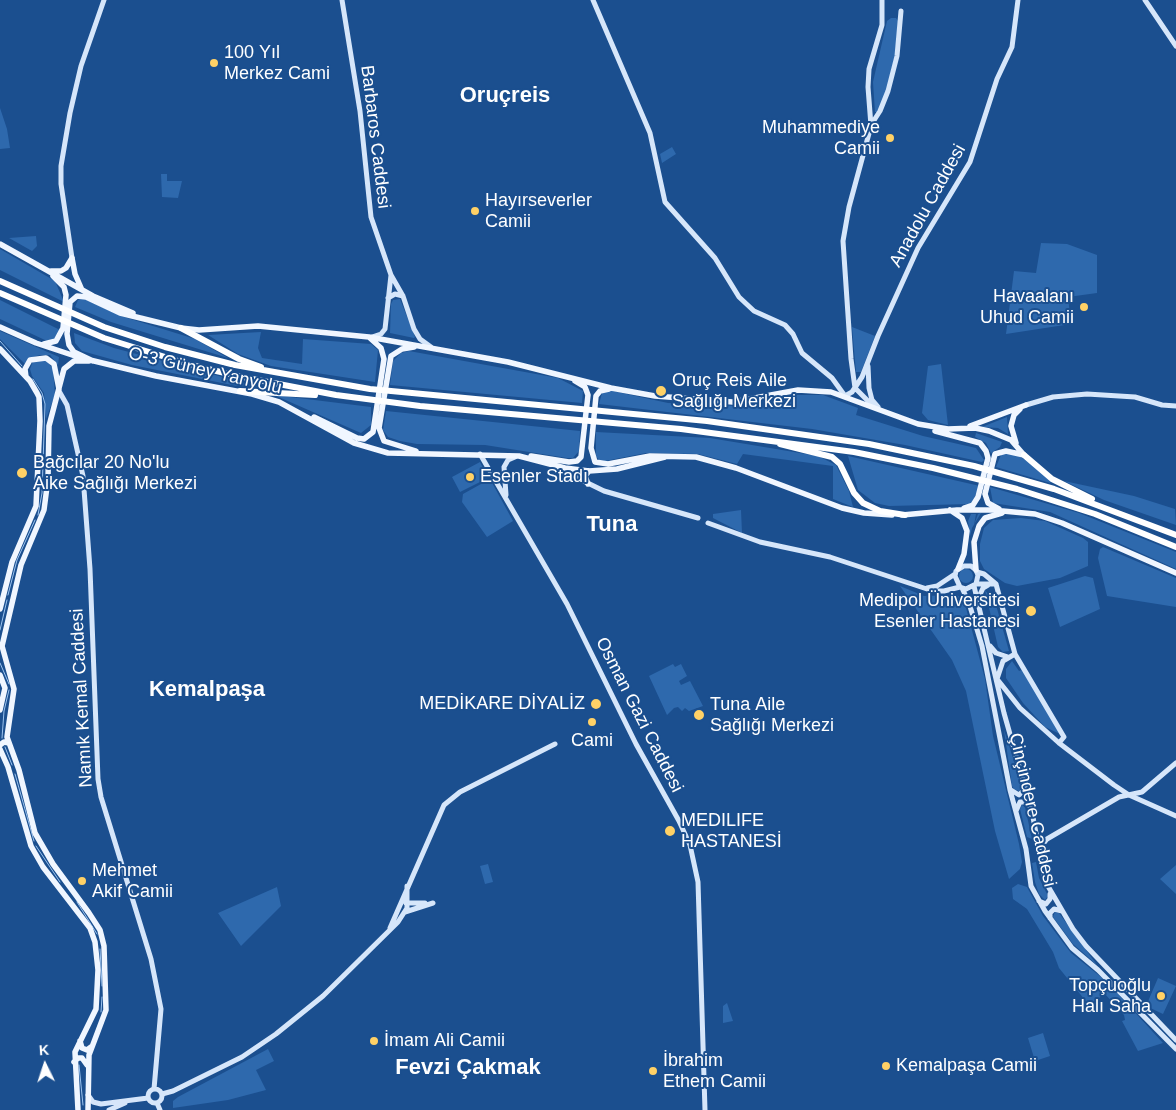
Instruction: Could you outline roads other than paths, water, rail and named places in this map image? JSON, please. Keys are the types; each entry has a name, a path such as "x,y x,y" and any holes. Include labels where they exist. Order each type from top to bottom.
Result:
{"highway":[{"path":"0,281 59,309 142,340 278,374 394,392 707,421 869,444 996,472 1100,504 1175,534"},
{"path":"0,293 72,326 144,351 199,367 336,395"},
{"path":"180,328 239,359 278,374"},
{"path":"240,391 336,395 470,411 665,428 767,439 895,459 993,482 1095,514 1176,547"},
{"path":"767,439 780,445 832,457 840,464 854,493 863,503 880,511 905,515"},
{"path":"1024,455 1052,479 1100,504"}],"main road":[{"path":"82,290 75,274 72,258 61,184 61,166 70,113 81,66 104,0"},
{"name":"Barbaros Caddesi","path":"342,0 359,105 371,217 392,276 403,296 417,335 434,348"},
{"path":"593,0 650,133 666,202 715,258 739,297 754,311 785,324 793,334 802,353 823,368 845,396"},
{"path":"871,126 868,87 869,69 878,44 883,9 882,0"},
{"name":"Anadolu Caddesi","path":"868,365 878,336 915,254 949,200 977,146 997,78 1012,46 1018,0"},
{"path":"1145,0 1176,46"},
{"path":"881,412 864,399 855,388 851,359 843,241 871,126 880,111 888,91 897,56 901,11"},
{"path":"0,244 82,290 151,320"},
{"path":"48,271 61,271 66,268 72,258"},
{"path":"36,343 52,344 59,338 63,328 66,302 64,287 48,271"},
{"name":"Barbaros Caddesi","path":"369,337 381,334 385,329 392,276"},
{"path":"388,298 395,294 403,296"},
{"path":"93,361 74,352 69,345 67,334 70,302 73,298 86,297 120,313 180,328 200,330 258,326 369,337 508,362 611,388 655,396 715,402 743,402 798,390 831,392 881,412 918,424 938,428 989,431 1006,437 1024,455"},
{"name":"O-3 Güney Yanyolu","path":"0,327 36,343 93,361 156,376 240,391 279,402 300,412 331,432 373,450 393,453 519,456 565,468 589,470 617,469 665,457"},
{"path":"369,337 378,344 383,354 385,371"},
{"path":"300,412 364,438 373,432 378,419 385,371 391,356 395,352 421,346"},
{"path":"0,349 26,378 39,397 40,404 36,506 12,562 0,609"},
{"path":"26,378 25,369 30,360 46,358 54,364 59,391"},
{"path":"88,1110 87,1065 91,1047 106,1010 107,987 103,938 79,897 53,864 35,833 17,764 8,743 7,730 14,687 2,646 25,552 44,510 48,486 49,426 67,365 79,360 93,361"},
{"path":"845,396 855,388 868,365"},
{"path":"868,365 869,388 872,400 881,412"},
{"path":"564,376 586,387 588,399 588,443 592,457 595,462 600,464 637,458 696,457 714,461 855,511 880,515 905,515 950,510 1035,514 1062,523 1176,573"},
{"path":"831,392 836,383"},
{"path":"519,456 569,462 577,460 581,457 588,443 598,392 611,388"},
{"name":"Namık Kemal Caddesi","path":"59,391 67,405 83,476 92,606 98,779 112,840 126,876 150,959 161,1009 154,1089"},
{"path":"960,429 1053,397 1087,394 1136,397 1162,406 1176,406"},
{"path":"1018,447 1011,430 1012,420 1017,411 1026,405"},
{"path":"378,419 384,441 402,448 428,454"},
{"path":"918,424 928,429 980,443 986,451 988,458 976,502 970,507 957,510"},
{"path":"1008,512 992,506 986,498 986,488 993,459 995,454 1006,450 1024,455"},
{"name":"Osman Gazi Caddesi","path":"480,454 567,604 636,744 679,821 690,846 698,882 705,1110"},
{"path":"519,456 561,470 588,484 640,503 698,518"},
{"name":"Osman Gazi Caddesi","path":"507,498 504,467 508,460 519,456"},
{"path":"588,484 585,476 589,470"},
{"path":"950,510 962,518 967,531 964,554 955,580 961,587"},
{"path":"975,585 974,542 979,526 985,518 1008,512"},
{"path":"708,523 760,542 830,557 925,589 944,591 961,587 966,589 975,585 996,584"},
{"path":"925,589 937,586 957,571 968,566 994,580 1015,654 1064,737 1059,743"},
{"path":"978,602 983,588 996,584"},
{"name":"Çinçindere Caddesi","path":"975,585 1004,714 1031,809 1045,881 1073,930 1101,963 1176,1040"},
{"name":"Çinçindere Caddesi","path":"961,587 969,603 982,646 1010,790 1026,849 1031,886 1038,901 1072,948 1105,977 1176,1049"},
{"path":"3,596 7,598 13,597"},
{"path":"988,642 996,653 1008,657"},
{"path":"1015,654 1008,657 1000,667 997,680 1020,708 1059,743 1129,795 1176,816"},
{"path":"0,675 5,688 0,710"},
{"path":"0,745 4,742 8,743"},
{"path":"389,930 440,811 449,799 555,744"},
{"path":"0,749 8,767 31,846 43,867 90,928 95,942 98,970 96,1009 75,1052 74,1062 78,1110"},
{"path":"1038,852 1040,846 1050,837 1119,797 1142,792 1153,785 1176,763"},
{"path":"8,767 13,770 17,764"},
{"path":"1010,790 1016,795 1026,789"},
{"path":"1016,812 1018,804 1022,801 1031,809"},
{"path":"1035,830 1040,834 1050,837"},
{"path":"406,912 407,886"},
{"path":"1038,901 1044,904 1049,902 1050,892"},
{"path":"148,1098 149,1092 154,1089 162,1094 173,1091 242,1057 276,1034 323,996 406,912 433,903 407,903 398,906"},
{"path":"398,906 406,912"},
{"path":"1051,920 1050,913 1054,909 1059,909 1064,913"},
{"path":"80,1040 82,1048 87,1050 91,1047"},
{"path":"74,1062 78,1058 82,1058 87,1065"},
{"path":"158,1103 161,1100 162,1094"},
{"path":"87,1095 95,1103 126,1102 148,1098"},
{"path":"148,1098 151,1102 158,1103"},
{"path":"109,1110 126,1102"},
{"path":"158,1103 160,1110"}],"waterway":[{"path":"0,341 22,366"},
{"path":"33,379 42,393 45,404 42,493 38,515"},
{"path":"8,595 17,560 35,520"},
{"path":"0,630 7,600"},
{"path":"0,663 9,684"},
{"path":"2,738 4,711 9,690"},
{"path":"5,747 12,765"},
{"path":"15,774 34,841"},
{"path":"36,846 60,882"},
{"path":"77,902 97,934"},
{"path":"100,949 102,986"},
{"path":"101,1012 102,997"},
{"path":"79,1065 83,1105"}],"place":[{"name":"100 Yıl Merkez Cami","path":"214,63"},
{"name":"Muhammediye Camii","path":"890,138"},
{"name":"Hayırseverler Camii","path":"475,211"},
{"name":"Havaalanı Uhud Camii","path":"1084,307"},
{"name":"Oruç Reis Aile Sağlığı Merkezi","path":"661,391"},
{"name":"Bağcılar 20 No'lu Aike Sağlığı Merkezi","path":"22,473"},
{"name":"Esenler Stadı","path":"470,477"},
{"name":"Medipol Üniversitesi Esenler Hastanesi","path":"1031,611"},
{"name":"MEDİKARE DİYALİZ","path":"596,704"},
{"name":"Tuna Aile Sağlığı Merkezi","path":"699,715"},
{"name":"Cami","path":"592,722"},
{"name":"MEDILIFE HASTANESİ","path":"670,831"},
{"name":"Mehmet Akif Camii","path":"82,881"},
{"name":"Topçuoğlu Halı Saha","path":"1161,996"},
{"name":"İmam Ali Camii","path":"374,1041"},
{"name":"Kemalpaşa Camii","path":"886,1066"},
{"name":"İbrahim Ethem Camii","path":"653,1071"}],"district":[{"name":"Oruçreis","path":"505,96"},
{"name":"Tuna","path":"612,525"},
{"name":"Kemalpaşa","path":"207,690"},
{"name":"Fevzi Çakmak","path":"468,1068"}]}
